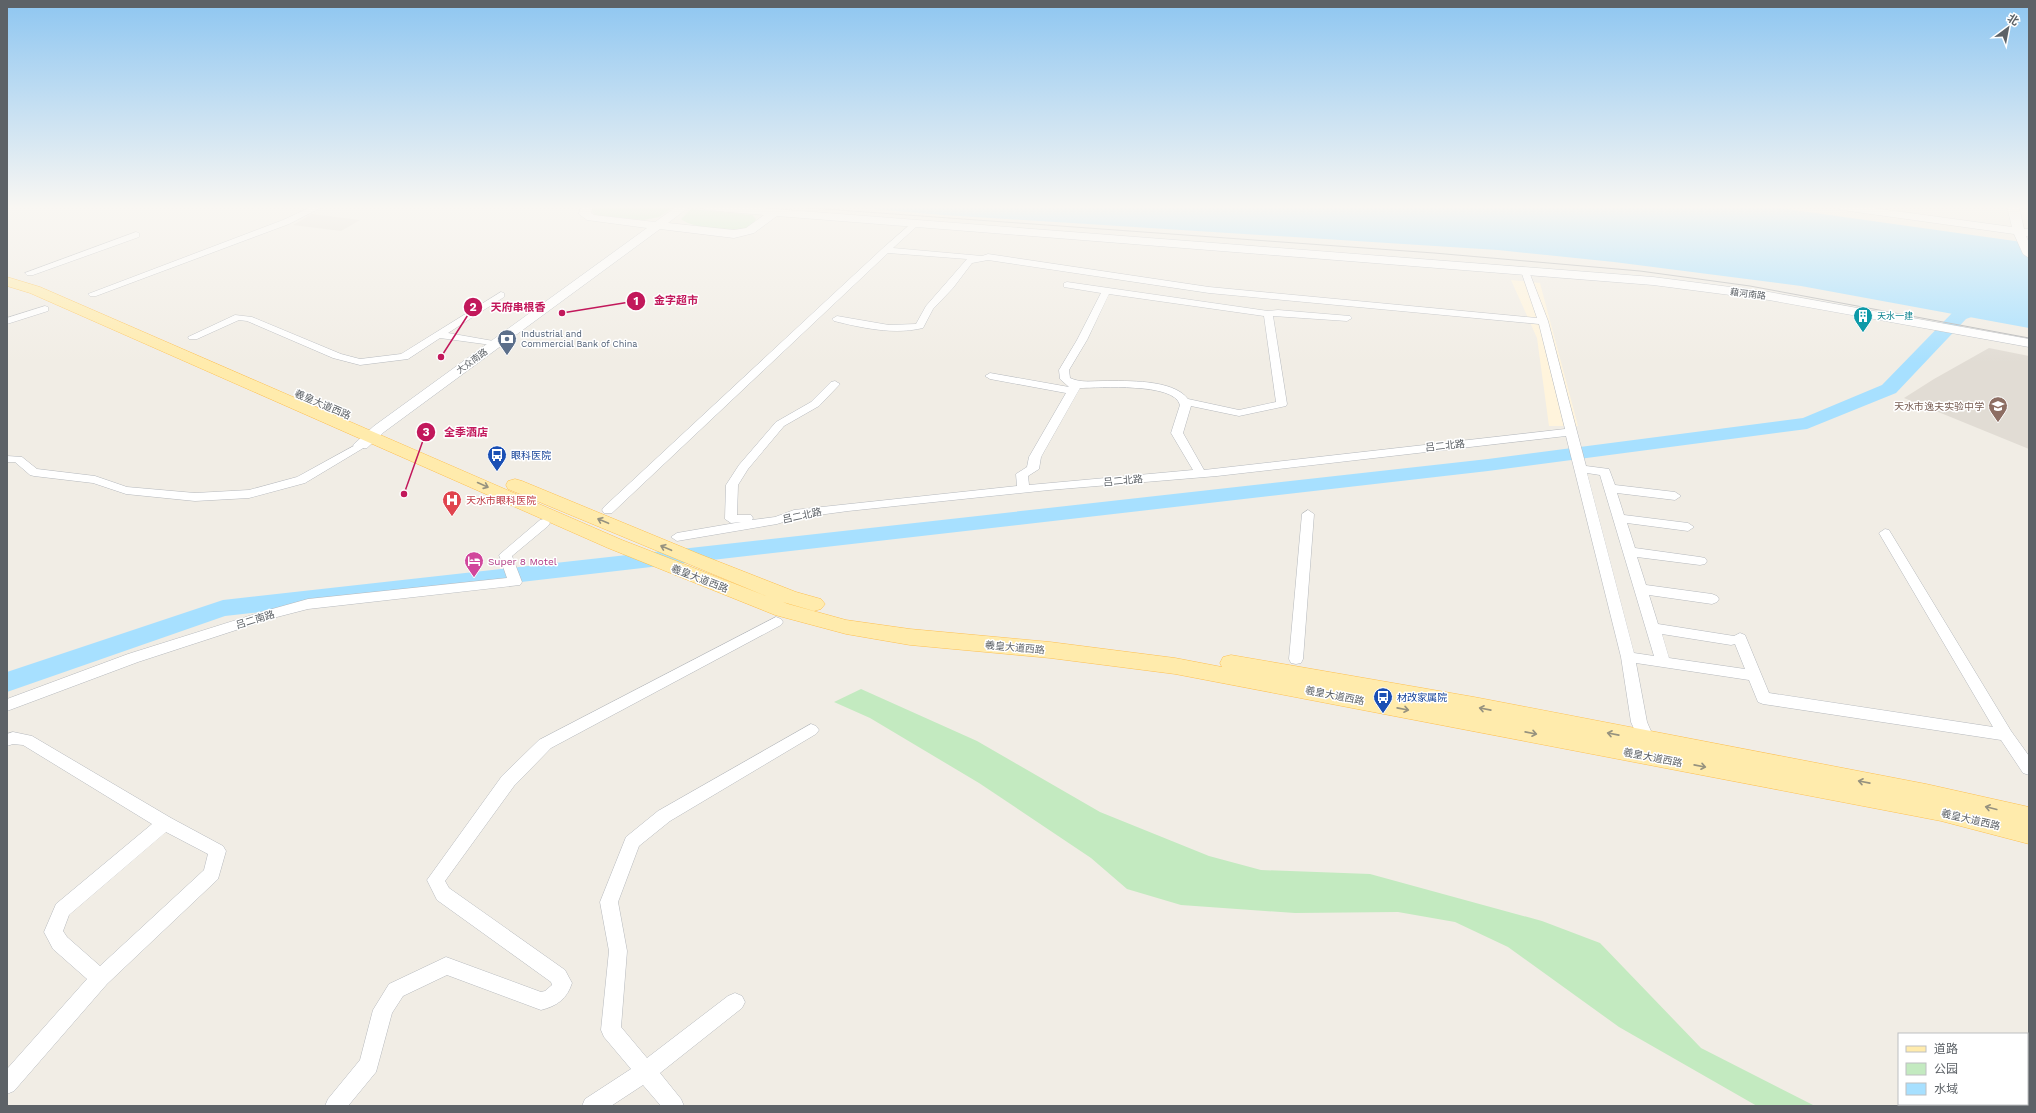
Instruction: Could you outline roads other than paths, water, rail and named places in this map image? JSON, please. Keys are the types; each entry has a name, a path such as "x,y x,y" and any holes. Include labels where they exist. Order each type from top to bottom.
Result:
{"main road":[{"name":"大众南路","path":"370,436 612,259"},
{"name":"藉河南路","path":"1365,259 1653,281 1769,296 2029,343"},
{"name":"羲皇大道西路","path":"7,275 45,286 370,436 639,536 692,559 789,597 850,614 910,625 1184,655 1309,675 1941,811 2029,833"},
{"name":"羲皇大道西路","path":"7,281 42,293 615,544 782,610 846,627 910,638 1050,650 1175,666 1651,749 1926,794 2029,818"}],"street":[{"path":"30,273 69,259"},
{"path":"93,294 187,259"},
{"path":"608,510 876,259"},
{"path":"837,319 890,328 904,329 920,326 929,308 950,286 969,261 979,259"},
{"path":"991,259 1209,290 1543,321"},
{"path":"1525,271 1543,321 1581,465 1628,657 1639,722 1651,749"},
{"path":"1067,285 1268,314 1278,313 1347,318"},
{"path":"1074,388 1065,379 1064,370 1082,340 1106,291"},
{"path":"193,337 238,317 249,319 336,356 360,362 404,357 501,295"},
{"path":"7,321 45,309"},
{"path":"990,376 1074,388 1122,384 1158,388 1176,393 1185,402 1239,413 1282,404 1268,314"},
{"path":"439,335 495,344"},
{"path":"794,514 731,519 732,485 744,467 780,424 815,404 835,384"},
{"path":"1023,489 1022,474 1033,469 1035,457 1074,388"},
{"path":"1185,402 1186,408 1177,433 1200,473"},
{"name":"吕二北路","path":"677,538 777,520 794,514 848,507 1200,473 1572,434"},
{"path":"7,459 18,459 34,472 95,480 126,490 195,497 249,494 301,480 370,436"},
{"path":"1581,465 1605,472 1663,662"},
{"path":"1610,488 1675,496"},
{"path":"1296,658 1308,514"},
{"path":"1619,518 1688,527"},
{"name":"吕二南路","path":"7,705 133,658 270,614 308,604 514,580 505,555 544,523"},
{"path":"1885,533 2006,735 2029,769"},
{"path":"1630,552 1700,561"},
{"path":"1641,589 1712,599"},
{"path":"335,1106 369,1065 383,1010 396,990 446,966 537,1000 551,998 559,991 562,983 558,976 442,894 436,880 508,781 544,744 776,622"},
{"path":"1653,628 1736,639 1755,676 1763,698 2006,735"},
{"path":"1628,657 1755,676"},
{"path":"674,1106 611,1030 618,950 609,902 632,842 664,816 811,730"},
{"path":"7,740 13,738 26,740 166,824 217,851 212,874 100,978 7,1084"},
{"path":"100,978 60,943 53,932 62,910 166,824"},
{"path":"592,1106 646,1071 735,1002"}],"water":[{"path":"1584,259 2029,259 2029,328 1801,286"}],"waterway":[{"path":"7,682 223,608 1488,465 1807,423 1889,389 1960,315 1981,307"}],"tram line":[{"path":"1502,259 1640,271 1750,286 2029,338"}],"place":[{"name":"金字超市","path":"562,313"},
{"name":"天水一建","path":"1863,333"},
{"name":"Industrial and Commercial Bank of China","path":"507,356"},
{"name":"天府串根香","path":"441,357"},
{"name":"天水市逸夫实验中学","path":"1998,423"},
{"name":"眼科医院","path":"497,472"},
{"name":"全季酒店","path":"404,494"},
{"name":"天水市眼科医院","path":"452,517"},
{"name":"Super 8 Motel","path":"474,578"},
{"name":"材改家属院","path":"1383,714"}]}
